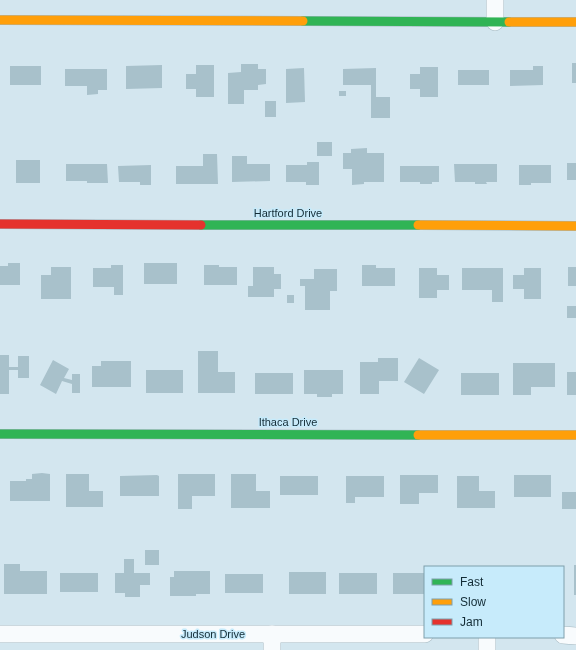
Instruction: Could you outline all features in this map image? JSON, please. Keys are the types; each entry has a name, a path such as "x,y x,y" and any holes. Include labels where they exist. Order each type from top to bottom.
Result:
{"street":[{"path":"495,0 495,22"},
{"path":"0,20 576,22"},
{"name":"Hartford Drive","path":"0,224 576,226"},
{"name":"Ithaca Drive","path":"0,434 576,435"},
{"name":"Judson Drive","path":"0,634 60,642 272,642 424,634"},
{"path":"564,635 576,636"},
{"path":"487,638 487,650"}],"building":[{"path":"572,63 576,63 576,83 572,83"},
{"path":"241,64 258,64 258,69 266,69 266,84 258,85 258,90 244,90 244,104 228,104 228,73 241,72"},
{"path":"162,65 162,88 126,89 126,66"},
{"path":"196,65 214,65 214,97 196,97 196,89 186,89 186,74 196,74"},
{"path":"10,66 41,66 41,85 10,85"},
{"path":"533,66 543,66 543,85 510,86 510,70 533,70"},
{"path":"420,67 438,67 438,97 420,97 420,89 410,89 410,74 420,74"},
{"path":"304,68 305,102 286,103 286,69"},
{"path":"376,68 376,97 390,97 390,118 371,118 371,85 343,85 343,69"},
{"path":"65,69 107,69 107,90 98,90 98,94 87,95 87,86 65,86"},
{"path":"458,70 489,70 489,85 458,85"},
{"path":"339,91 346,91 346,96 339,96"},
{"path":"265,101 276,101 276,117 265,117"},
{"path":"317,142 332,142 332,156 317,156"},
{"path":"367,148 367,153 384,153 384,182 364,182 364,184 352,185 352,169 343,169 343,153 351,153 351,149"},
{"path":"203,154 217,154 218,184 176,184 176,166 203,166"},
{"path":"232,156 247,156 247,164 270,164 270,181 232,182"},
{"path":"16,160 40,160 40,183 16,183"},
{"path":"307,162 319,162 319,185 306,185 306,182 286,182 286,165 307,165"},
{"path":"567,163 576,163 576,180 567,180"},
{"path":"66,164 107,164 108,183 66,181"},
{"path":"454,164 497,164 497,182 475,184 475,182 455,182"},
{"path":"151,165 151,185 140,185 140,182 119,182 118,166"},
{"path":"519,165 551,165 551,183 531,183 531,185 519,185"},
{"path":"400,166 439,166 439,182 432,182 432,184 420,184 420,182 400,182"},
{"path":"8,263 20,263 20,285 0,285 0,266 8,266"},
{"path":"144,263 177,263 177,284 144,284"},
{"path":"111,265 123,265 123,295 114,295 114,287 93,287 93,268 111,268"},
{"path":"204,265 237,267 237,285 204,285"},
{"path":"362,265 376,265 376,268 395,268 395,286 362,286"},
{"path":"51,267 71,267 71,299 41,299 41,275 51,275"},
{"path":"253,267 274,267 274,274 281,274 281,289 274,289 274,297 248,297 248,286 253,286"},
{"path":"568,267 576,267 576,286 568,286"},
{"path":"419,268 437,268 437,275 449,275 449,290 437,290 437,298 419,298"},
{"path":"462,268 503,268 503,302 492,302 492,290 462,290"},
{"path":"524,268 541,268 541,299 524,299 524,289 513,289 513,275 524,275"},
{"path":"314,269 337,269 337,291 330,291 330,310 305,310 305,286 300,286 300,279 314,279"},
{"path":"287,295 294,295 294,303 287,303"},
{"path":"567,306 576,306 576,318 567,318"},
{"path":"198,351 218,351 218,372 235,372 235,393 198,393"},
{"path":"0,355 9,355 9,367 18,367 18,356 29,356 29,378 18,378 18,370 9,370 9,394 0,394"},
{"path":"378,358 398,358 398,381 379,381 379,394 360,394 360,362 378,362"},
{"path":"419,358 439,370 424,394 404,382"},
{"path":"53,360 69,369 64,378 72,380 72,374 80,374 80,393 72,393 72,384 62,381 56,394 40,385"},
{"path":"101,361 131,361 131,387 92,387 92,366 101,366"},
{"path":"513,363 555,363 555,387 531,387 531,395 513,395"},
{"path":"146,370 183,370 183,393 146,393"},
{"path":"304,370 343,370 343,394 332,394 332,397 317,397 317,394 304,394"},
{"path":"567,372 576,372 576,395 567,395"},
{"path":"255,373 293,373 293,394 255,394"},
{"path":"461,373 499,373 499,395 461,395"},
{"path":"32,474 50,474 50,501 10,501 10,481 26,481 26,479 32,479"},
{"path":"66,474 89,474 89,491 103,491 103,507 66,507"},
{"path":"178,474 215,474 215,496 192,496 192,509 178,509"},
{"path":"231,474 256,474 256,491 270,491 270,508 231,508"},
{"path":"400,475 438,475 438,493 419,493 419,504 400,504"},
{"path":"514,475 551,475 551,497 514,497"},
{"path":"120,476 159,476 159,496 120,496"},
{"path":"280,476 318,476 318,495 280,495"},
{"path":"346,476 384,476 384,497 355,497 355,503 346,503"},
{"path":"457,476 479,476 479,491 495,491 495,508 457,508"},
{"path":"562,492 576,492 576,509 562,509"},
{"path":"145,550 159,550 159,565 145,565"},
{"path":"124,559 134,559 134,573 150,573 150,585 140,585 140,597 125,597 125,593 115,593 115,573 124,573"},
{"path":"4,564 20,564 20,571 47,571 47,594 4,594"},
{"path":"574,565 576,565 576,595 574,595"},
{"path":"174,571 210,571 210,594 196,594 196,596 170,596 170,577 174,577"},
{"path":"289,572 326,572 326,594 289,594"},
{"path":"60,573 98,573 98,592 60,592"},
{"path":"339,573 377,573 377,594 339,594"},
{"path":"393,573 424,573 424,594 393,594"},
{"path":"225,574 263,574 263,593 225,593"}],"traffic: fast":[{"path":"303,21 509,22"},
{"path":"201,225 418,225"},
{"path":"0,434 418,435"}],"traffic: slow":[{"path":"0,20 303,21"},
{"path":"509,22 576,22"},
{"path":"418,225 576,226"},
{"path":"418,435 576,435"}],"traffic: jam":[{"path":"0,224 201,225"}]}
